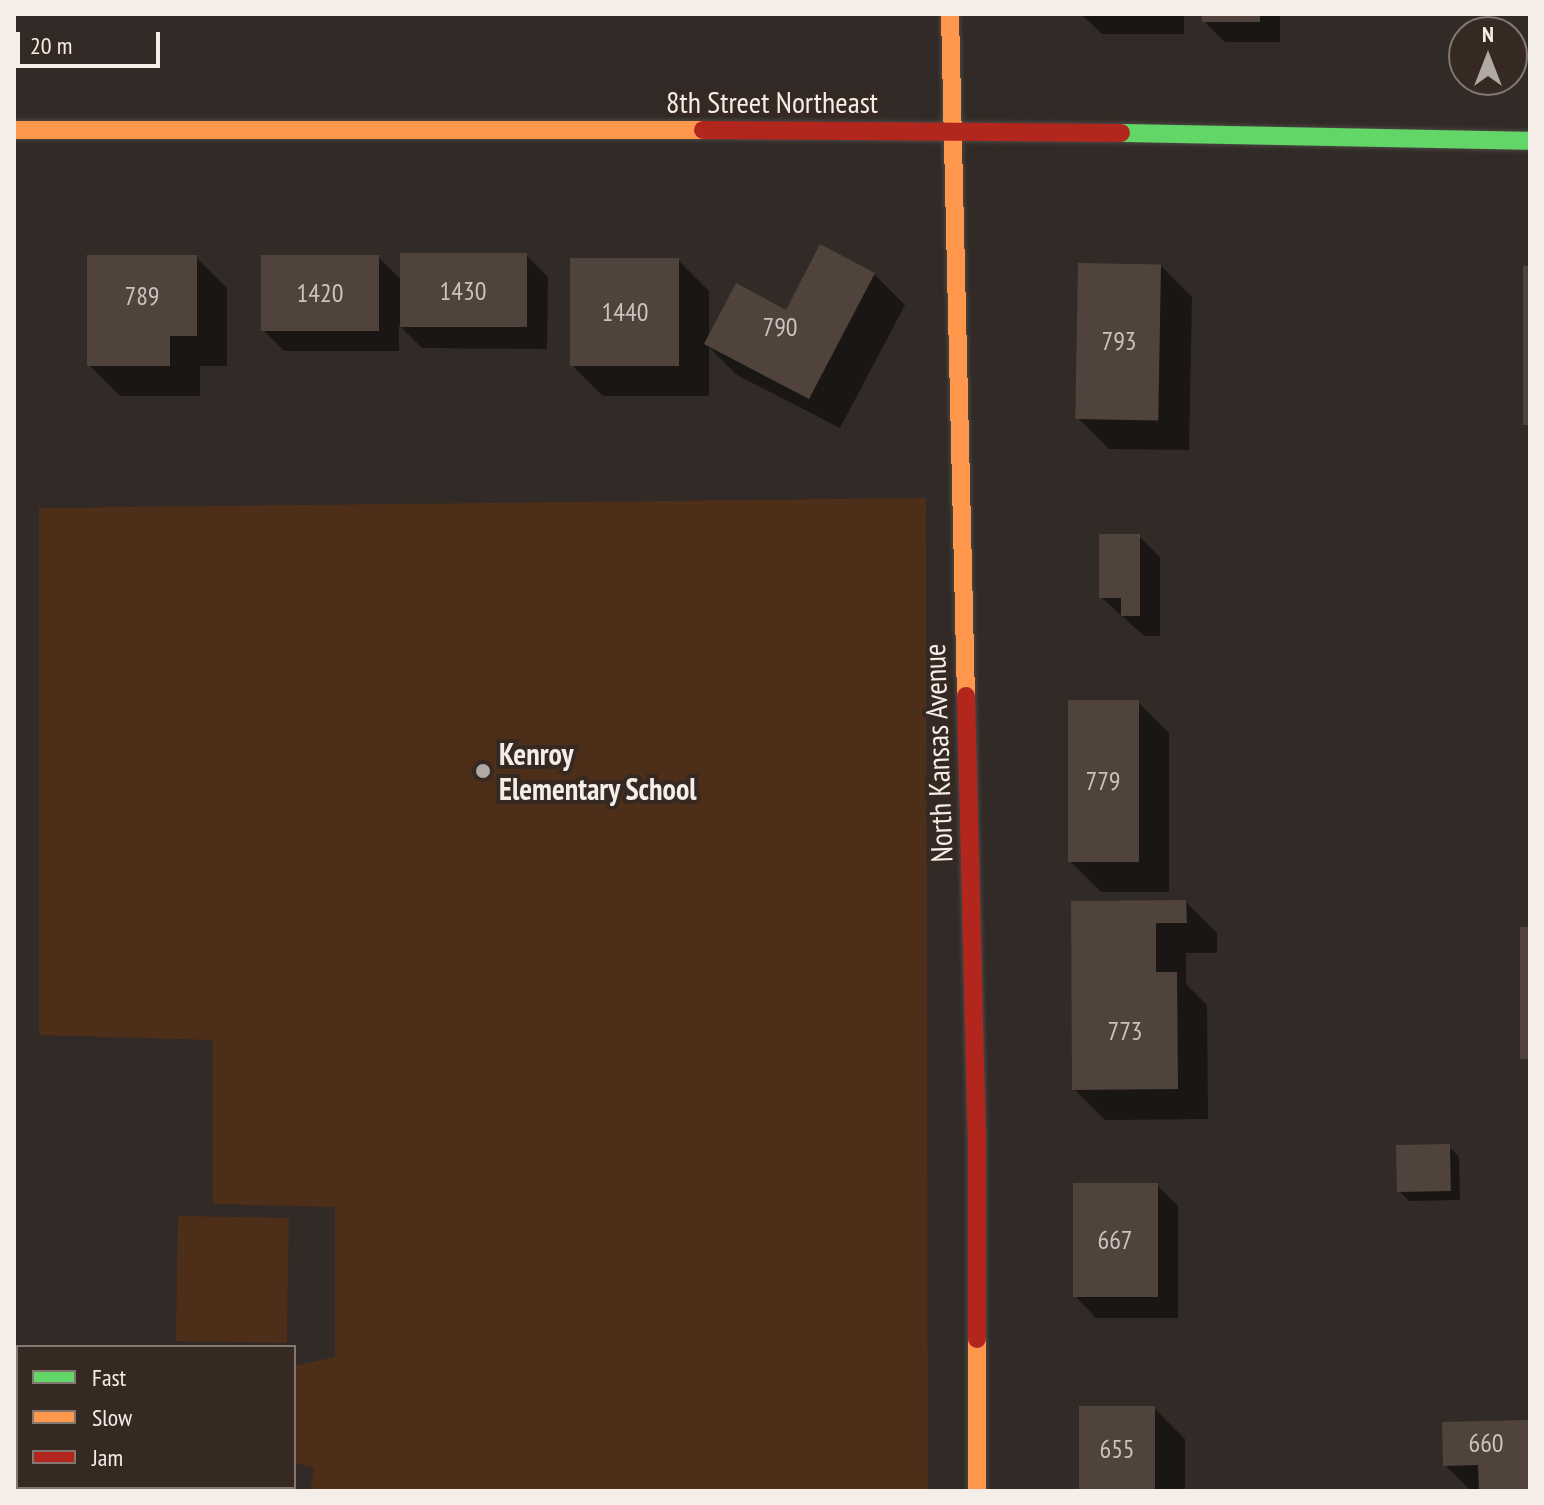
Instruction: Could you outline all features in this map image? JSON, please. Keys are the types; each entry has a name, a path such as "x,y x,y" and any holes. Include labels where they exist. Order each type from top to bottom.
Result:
{"street":[{"name":"North Kansas Avenue","path":"950,14 950,130 977,1132 977,1491"},
{"name":"8th Street Northeast","path":"14,130 950,130 1530,141"}],"shaded area":[{"name":"Kenroy Elementary School","path":"926,498 928,1491 310,1491 314,1468 296,1464 296,1366 335,1357 335,1207 213,1204 213,1040 39,1035 39,508"},
{"path":"178,1216 289,1218 287,1343 176,1341"},
{"path":"115,1489 270,1489 270,1491"}],"building":[{"path":"1202,14 1260,14 1260,22 1202,22"},
{"path":"820,244 875,273 809,399 704,344 736,283 786,310"},
{"path":"400,253 527,253 527,327 400,327"},
{"path":"87,255 197,255 197,336 170,336 170,366 87,366"},
{"path":"261,255 379,255 379,331 261,331"},
{"path":"570,258 679,258 679,366 570,366"},
{"path":"1078,263 1161,264 1158,420 1075,419"},
{"path":"1523,266 1530,266 1530,425 1523,425"},
{"path":"1099,534 1140,534 1140,616 1121,616 1121,598 1099,598"},
{"path":"1068,700 1139,700 1139,862 1068,862"},
{"path":"1186,900 1187,923 1156,923 1156,972 1177,972 1178,1089 1072,1090 1071,901"},
{"path":"1520,927 1530,927 1530,1059 1520,1059"},
{"path":"1450,1144 1451,1191 1397,1192 1396,1145"},
{"path":"1073,1183 1158,1183 1158,1297 1073,1297"},
{"path":"1079,1406 1155,1406 1155,1491 1079,1491"},
{"path":"1530,1420 1530,1491 1479,1491 1478,1465 1443,1466 1442,1422"}],"traffic: fast":[{"path":"1121,133 1530,141"}],"traffic: slow":[{"path":"950,14 966,696"},
{"path":"14,130 703,130"},
{"path":"977,1339 977,1491"}],"traffic: jam":[{"path":"703,130 1121,133"},
{"path":"966,696 977,1132 977,1339"}],"place":[{"name":"Kenroy Elementary School","path":"483,771"}]}
